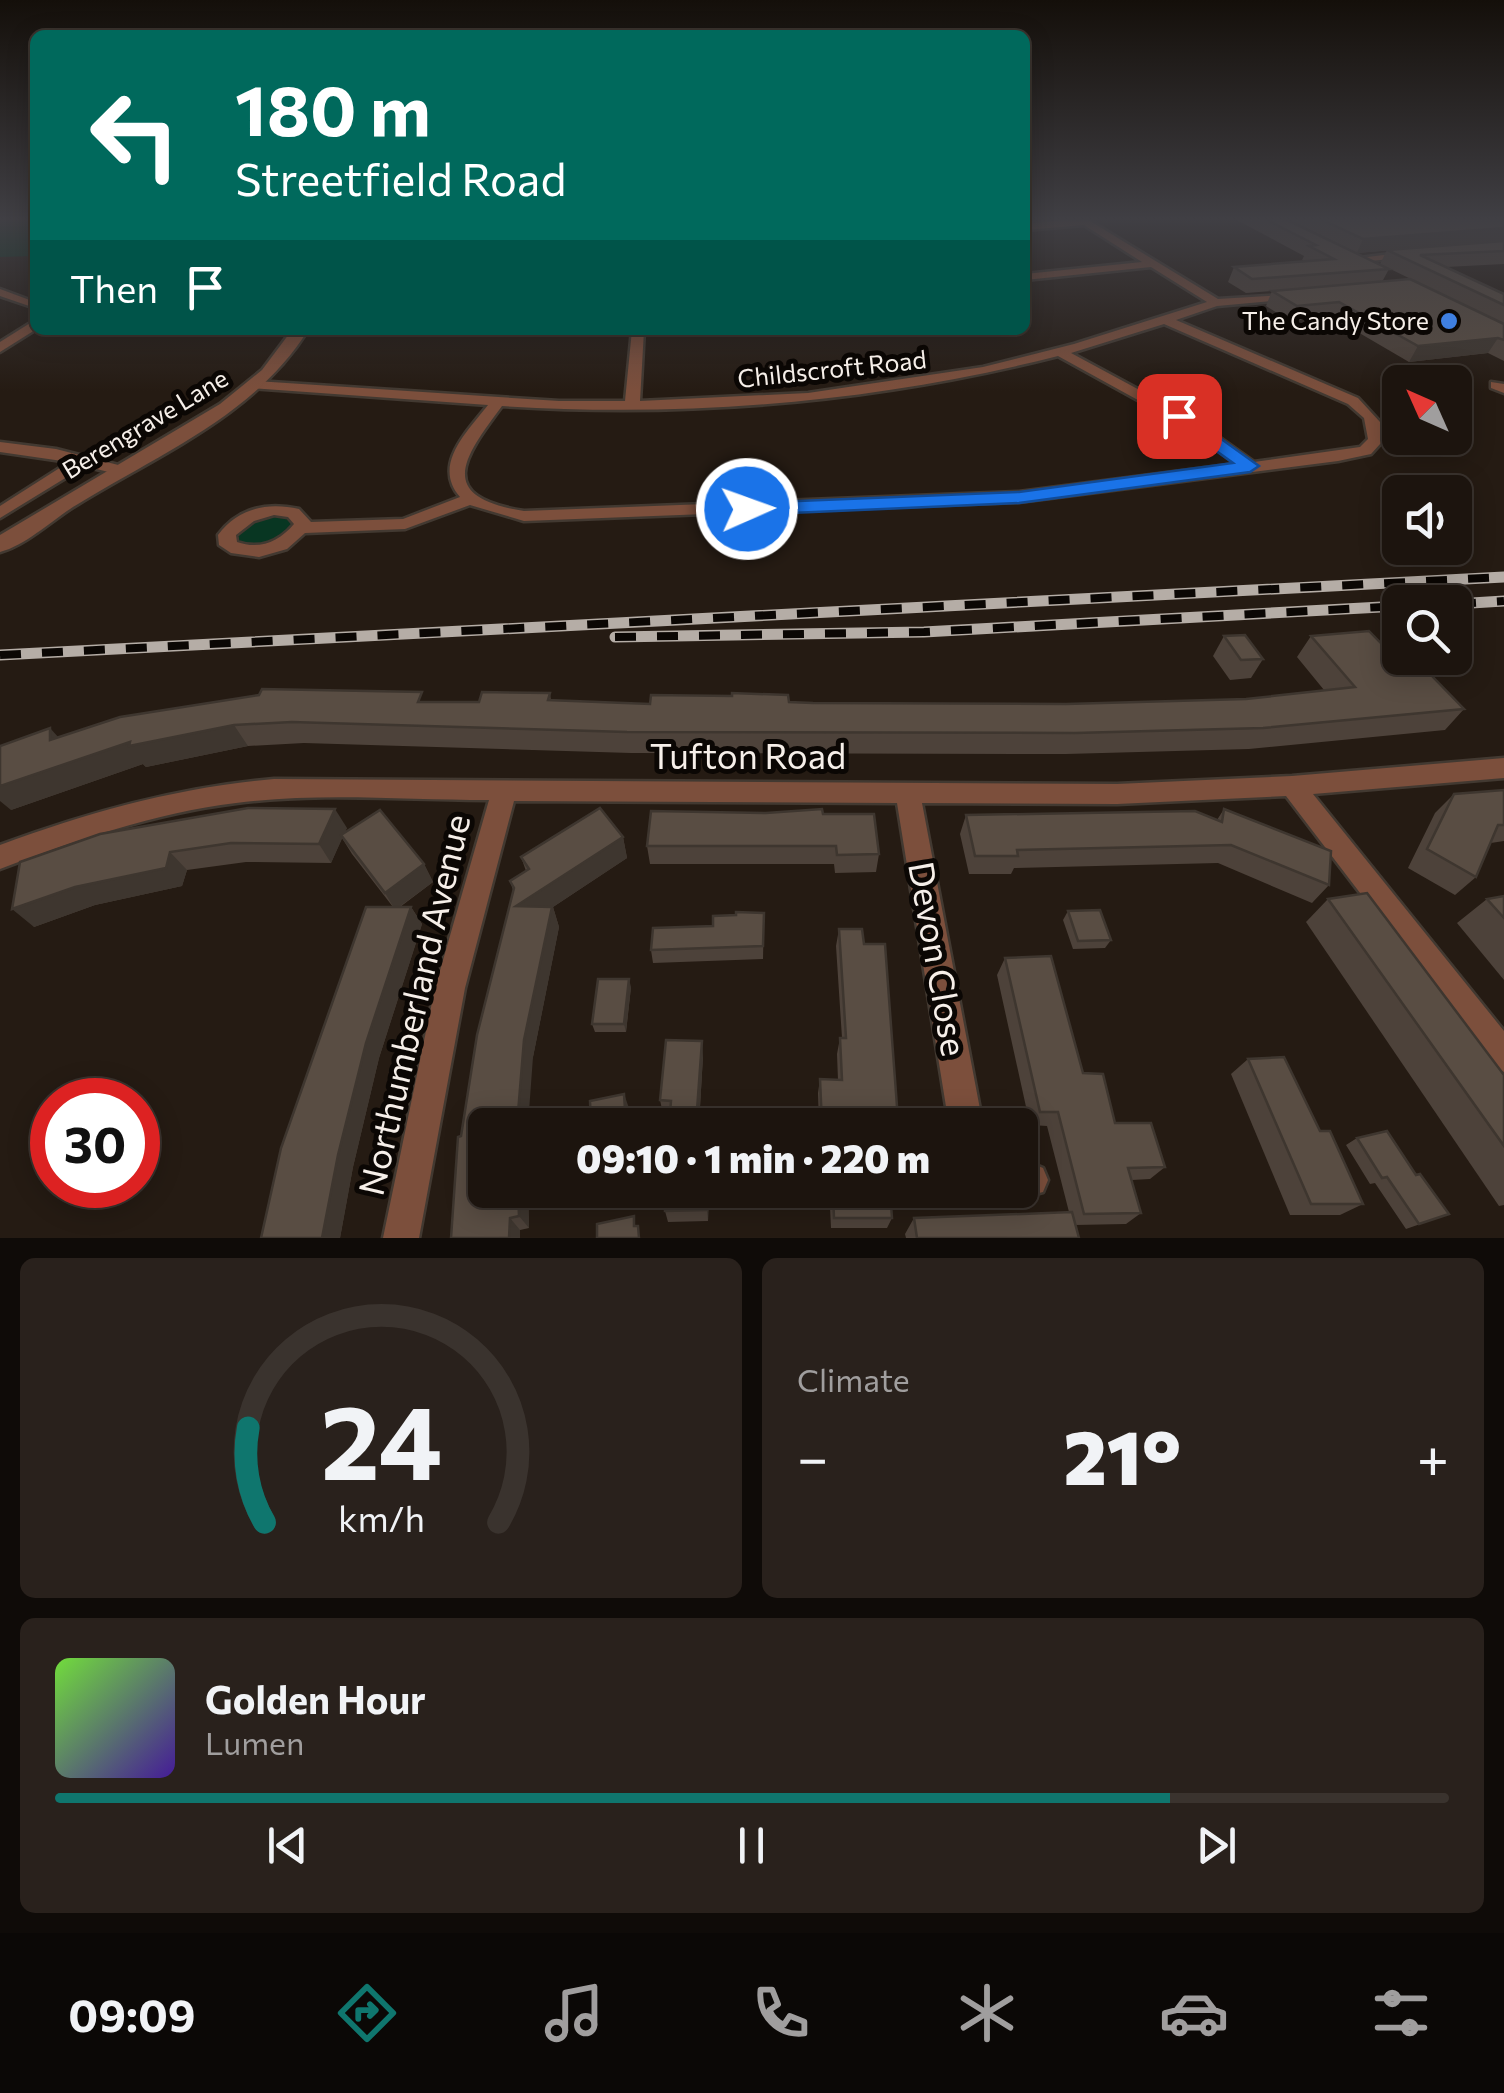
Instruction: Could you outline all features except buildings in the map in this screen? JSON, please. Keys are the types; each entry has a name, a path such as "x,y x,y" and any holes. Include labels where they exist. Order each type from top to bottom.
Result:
{"street":[{"path":"1171,276 1216,303"},
{"path":"0,292 30,312"},
{"name":"Childscroft Road","path":"256,386 497,402 632,406 850,392 949,378 1060,352 1216,303 1313,294"},
{"path":"497,402 456,465 456,480 471,499 502,512 530,516 1019,497 1365,450 1376,440 1376,426 1369,412 1341,394 1164,318"},
{"path":"0,348 30,320"},
{"name":"Berengrave Lane","path":"0,546 48,512 228,406 256,386 286,356 297,335"},
{"path":"632,406 638,335"},
{"path":"1060,352 1190,422 1250,466"},
{"path":"0,447 120,470"},
{"path":"0,513 83,460"},
{"path":"302,528 405,524 471,499"},
{"name":"Tufton Road","path":"0,857 119,814 226,792 505,789 1118,794 1292,786 1504,768"},
{"path":"1292,786 1504,1056"},
{"name":"Northumberland Avenue","path":"401,1238 450,988 505,789"},
{"name":"Devon Close","path":"908,793 963,1108"}],"green space":[{"path":"272,514 288,515 295,523 290,531 278,540 262,544 237,544 233,534 244,523"}],"railway":[{"path":"0,655 1504,577"},
{"path":"1472,603 1504,601"},
{"path":"615,637 924,632 1382,607"}],"place":[{"name":"The Candy Store","path":"1449,321"}],"route":[{"path":"747,509 1019,497 1250,466 1179,416"}]}
